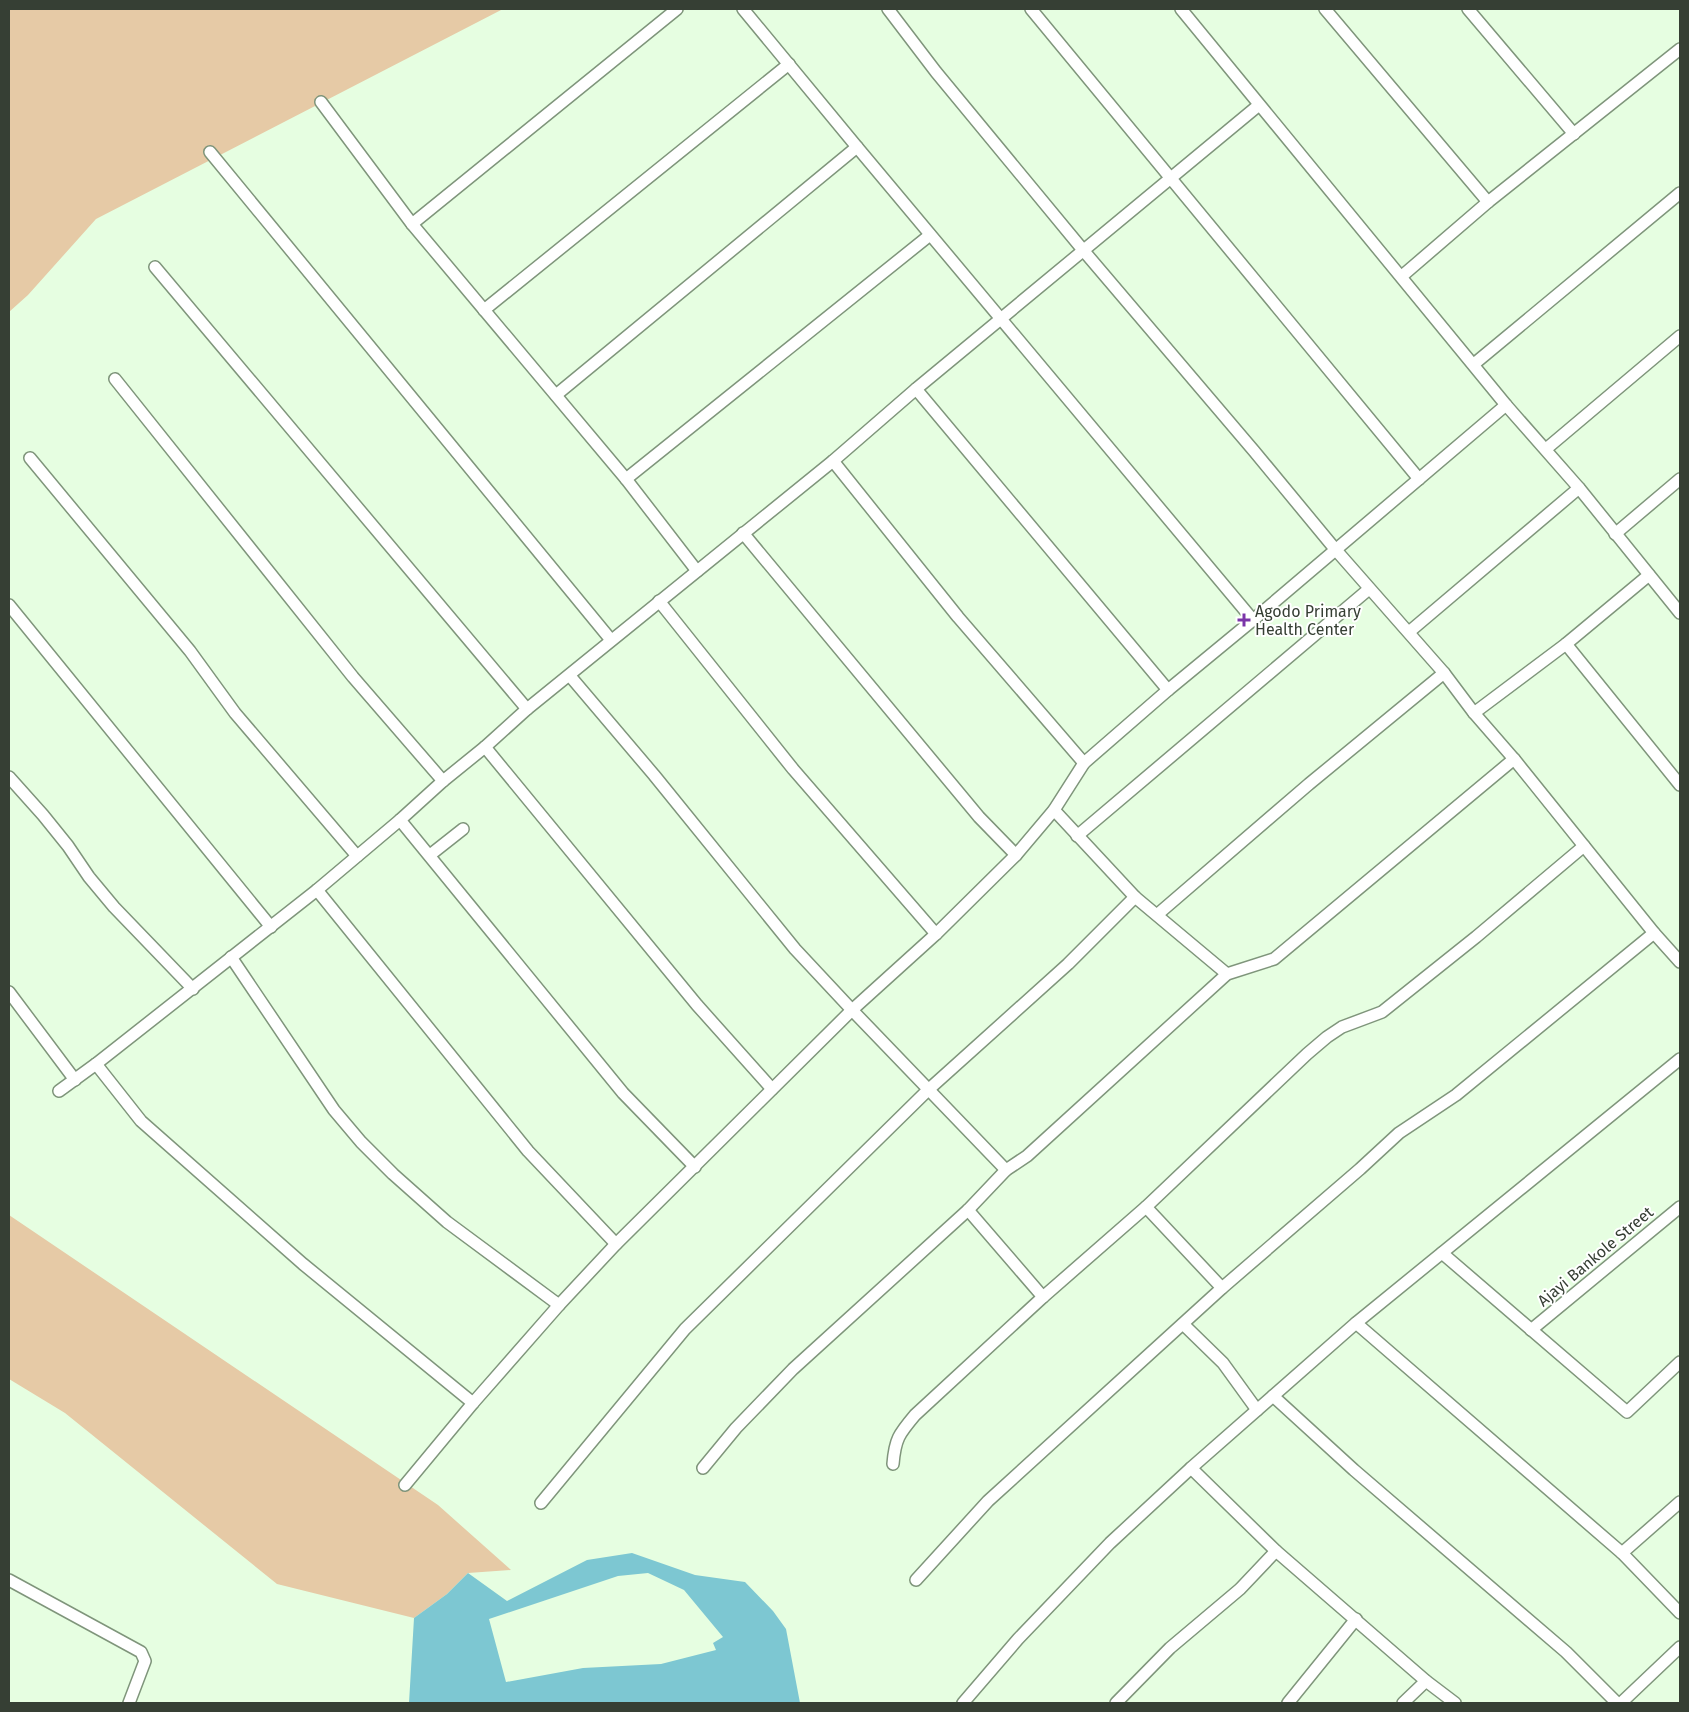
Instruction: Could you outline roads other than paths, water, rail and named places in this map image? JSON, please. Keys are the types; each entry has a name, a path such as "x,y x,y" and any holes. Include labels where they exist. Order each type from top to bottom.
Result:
{"street":[{"path":"412,224 676,9"},
{"path":"743,9 1253,620"},
{"path":"888,9 936,72 1083,250 1254,451 1334,549 1444,673 1654,933 1680,962"},
{"path":"1031,9 1419,479"},
{"path":"1181,9 1506,405 1579,488 1680,613"},
{"path":"1325,9 1488,202"},
{"path":"1468,9 1574,134"},
{"path":"1402,276 1488,202 1680,49"},
{"path":"484,310 789,64"},
{"path":"321,102 412,224 626,479 697,570"},
{"path":"59,1091 317,890 527,709 833,461 916,389 1259,105"},
{"path":"556,396 857,147"},
{"path":"210,152 611,640"},
{"path":"1474,364 1680,193"},
{"path":"626,479 930,235"},
{"path":"155,267 527,709"},
{"path":"1546,449 1680,336"},
{"path":"115,379 353,677 442,781"},
{"path":"916,389 1168,690"},
{"path":"405,1485 473,1403 559,1305 616,1244 852,1010 936,934 1016,855 1054,810 1084,763 1506,405"},
{"path":"30,458 190,651 235,713 357,856"},
{"path":"833,461 958,617 1084,763"},
{"path":"1616,534 1680,479"},
{"path":"1409,632 1579,488"},
{"path":"743,533 979,817 1016,855"},
{"path":"1474,712 1566,644 1649,575"},
{"path":"1077,836 1369,589"},
{"path":"659,601 793,769 936,934"},
{"path":"9,605 271,927"},
{"path":"1566,644 1680,785"},
{"path":"1158,914 1309,784 1444,673"},
{"path":"570,676 678,804 795,949 1006,1170"},
{"path":"485,747 697,1005 772,1089"},
{"path":"703,1468 736,1428 793,1369 968,1210 1006,1170 1027,1156 1228,974 1274,959 1514,759"},
{"path":"9,778 43,815 114,907 193,988"},
{"path":"1054,810 1135,896 1228,974"},
{"path":"400,820 623,1093 695,1167"},
{"path":"430,855 463,829"},
{"path":"892,1464 895,1444 901,1432 915,1415 1043,1297 1146,1207 1326,1037 1342,1027 1382,1012 1476,937 1584,846"},
{"path":"317,890 528,1151 616,1244"},
{"path":"541,1503 685,1329 928,1090 1068,964 1135,896"},
{"path":"916,1580 988,1501 1222,1288 1360,1169 1398,1133 1456,1095 1654,933"},
{"path":"231,957 334,1110 361,1142 393,1174 447,1222 559,1305"},
{"path":"9,992 75,1080"},
{"path":"963,1703 1018,1639 1110,1543 1191,1468 1356,1323 1680,1059"},
{"path":"96,1064 141,1121 303,1264 473,1403"},
{"path":"1146,1207 1222,1288"},
{"name":"Ajayi Bankole Street","path":"1531,1330 1680,1207"},
{"path":"968,1210 1043,1297"},
{"path":"1442,1254 1628,1412 1680,1362"},
{"path":"1356,1323 1622,1553 1680,1612"},
{"path":"1183,1324 1222,1363 1257,1410"},
{"path":"1273,1396 1354,1470 1566,1652 1619,1703 1680,1647"},
{"path":"1191,1468 1276,1551 1454,1703"},
{"path":"1622,1553 1680,1502"},
{"path":"1116,1703 1170,1648 1240,1589 1276,1551"},
{"path":"9,1580 141,1652 145,1661 129,1703"},
{"path":"1288,1703 1356,1619"},
{"path":"1403,1703 1426,1681"}],"water":[{"path":"632,1553 695,1575 745,1582 773,1611 786,1629 800,1703 409,1703 414,1618 447,1594 468,1573 507,1601 587,1560","holes":["648,1573 684,1590 723,1637 713,1643 716,1650 661,1664 583,1668 506,1682 489,1619 618,1576"]}],"place":[{"name":"Agodo Primary Health Center","path":"1244,620"}]}
